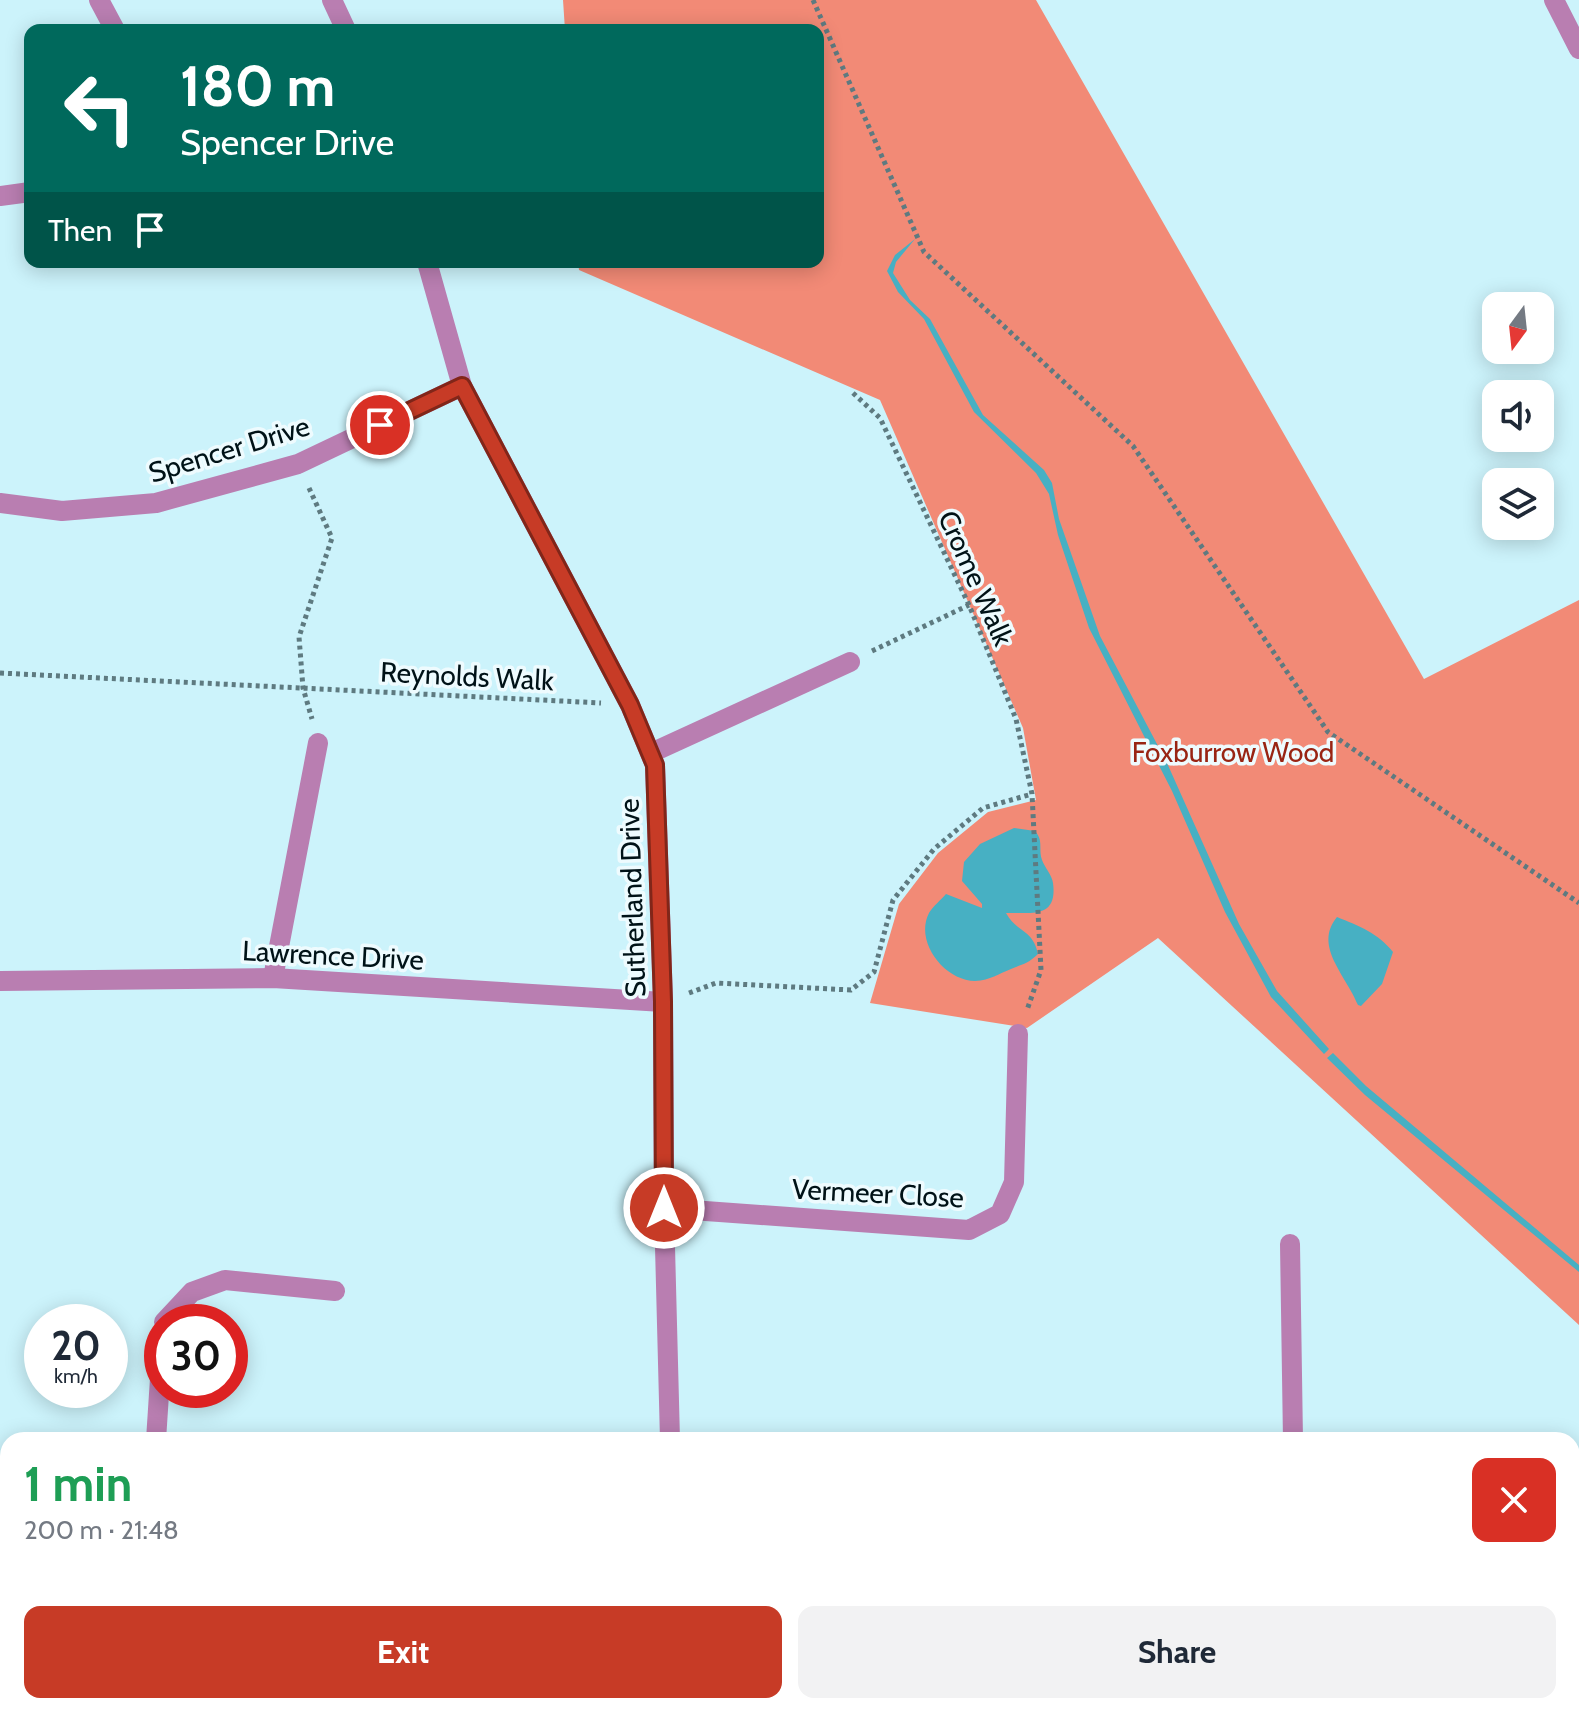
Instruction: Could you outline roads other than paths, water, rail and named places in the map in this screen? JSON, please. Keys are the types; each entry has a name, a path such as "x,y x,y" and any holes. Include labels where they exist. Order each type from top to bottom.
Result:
{"street":[{"path":"99,0 112,24"},
{"path":"332,0 343,24"},
{"path":"1554,0 1579,49"},
{"path":"0,196 24,193"},
{"name":"Sutherland Drive","path":"429,268 462,386 630,705 655,765 663,1002 670,1432"},
{"name":"Spencer Drive","path":"0,503 62,511 156,503 298,464 462,386"},
{"path":"651,753 850,662"},
{"path":"273,978 318,743"},
{"name":"Lawrence Drive","path":"0,981 273,978 663,1002"},
{"name":"Vermeer Close","path":"664,1208 969,1230 1000,1214 1014,1182 1018,1034"},
{"path":"1290,1244 1293,1432"},
{"path":"181,1304 192,1292 225,1280 335,1291"},
{"path":"157,1432 158,1408"}],"water":[{"path":"915,239 896,262 893,273 910,300 930,319 983,415 1044,470 1052,483 1059,519 1100,636 1167,763 1239,924 1277,991 1329,1049 1324,1054 1271,997 1225,912 1172,791 1089,628 1058,535 1049,494 1036,473 974,412 924,319 898,292 887,271 895,255"},
{"path":"1014,828 1035,831 1038,835 1042,860 1053,883 1051,903 1040,912 1006,913 1029,935 1038,954 990,978 975,981 964,979 943,967 935,958 929,947 925,924 929,913 946,894 982,908 962,881 964,862 980,844"},
{"path":"1337,917 1374,935 1393,952 1382,984 1361,1006 1330,950 1328,939"},
{"path":"1333,1053 1366,1086 1579,1265 1579,1272 1365,1095 1327,1058"}],"park label":[{"name":"Foxburrow Wood","path":"1233,752"}]}
